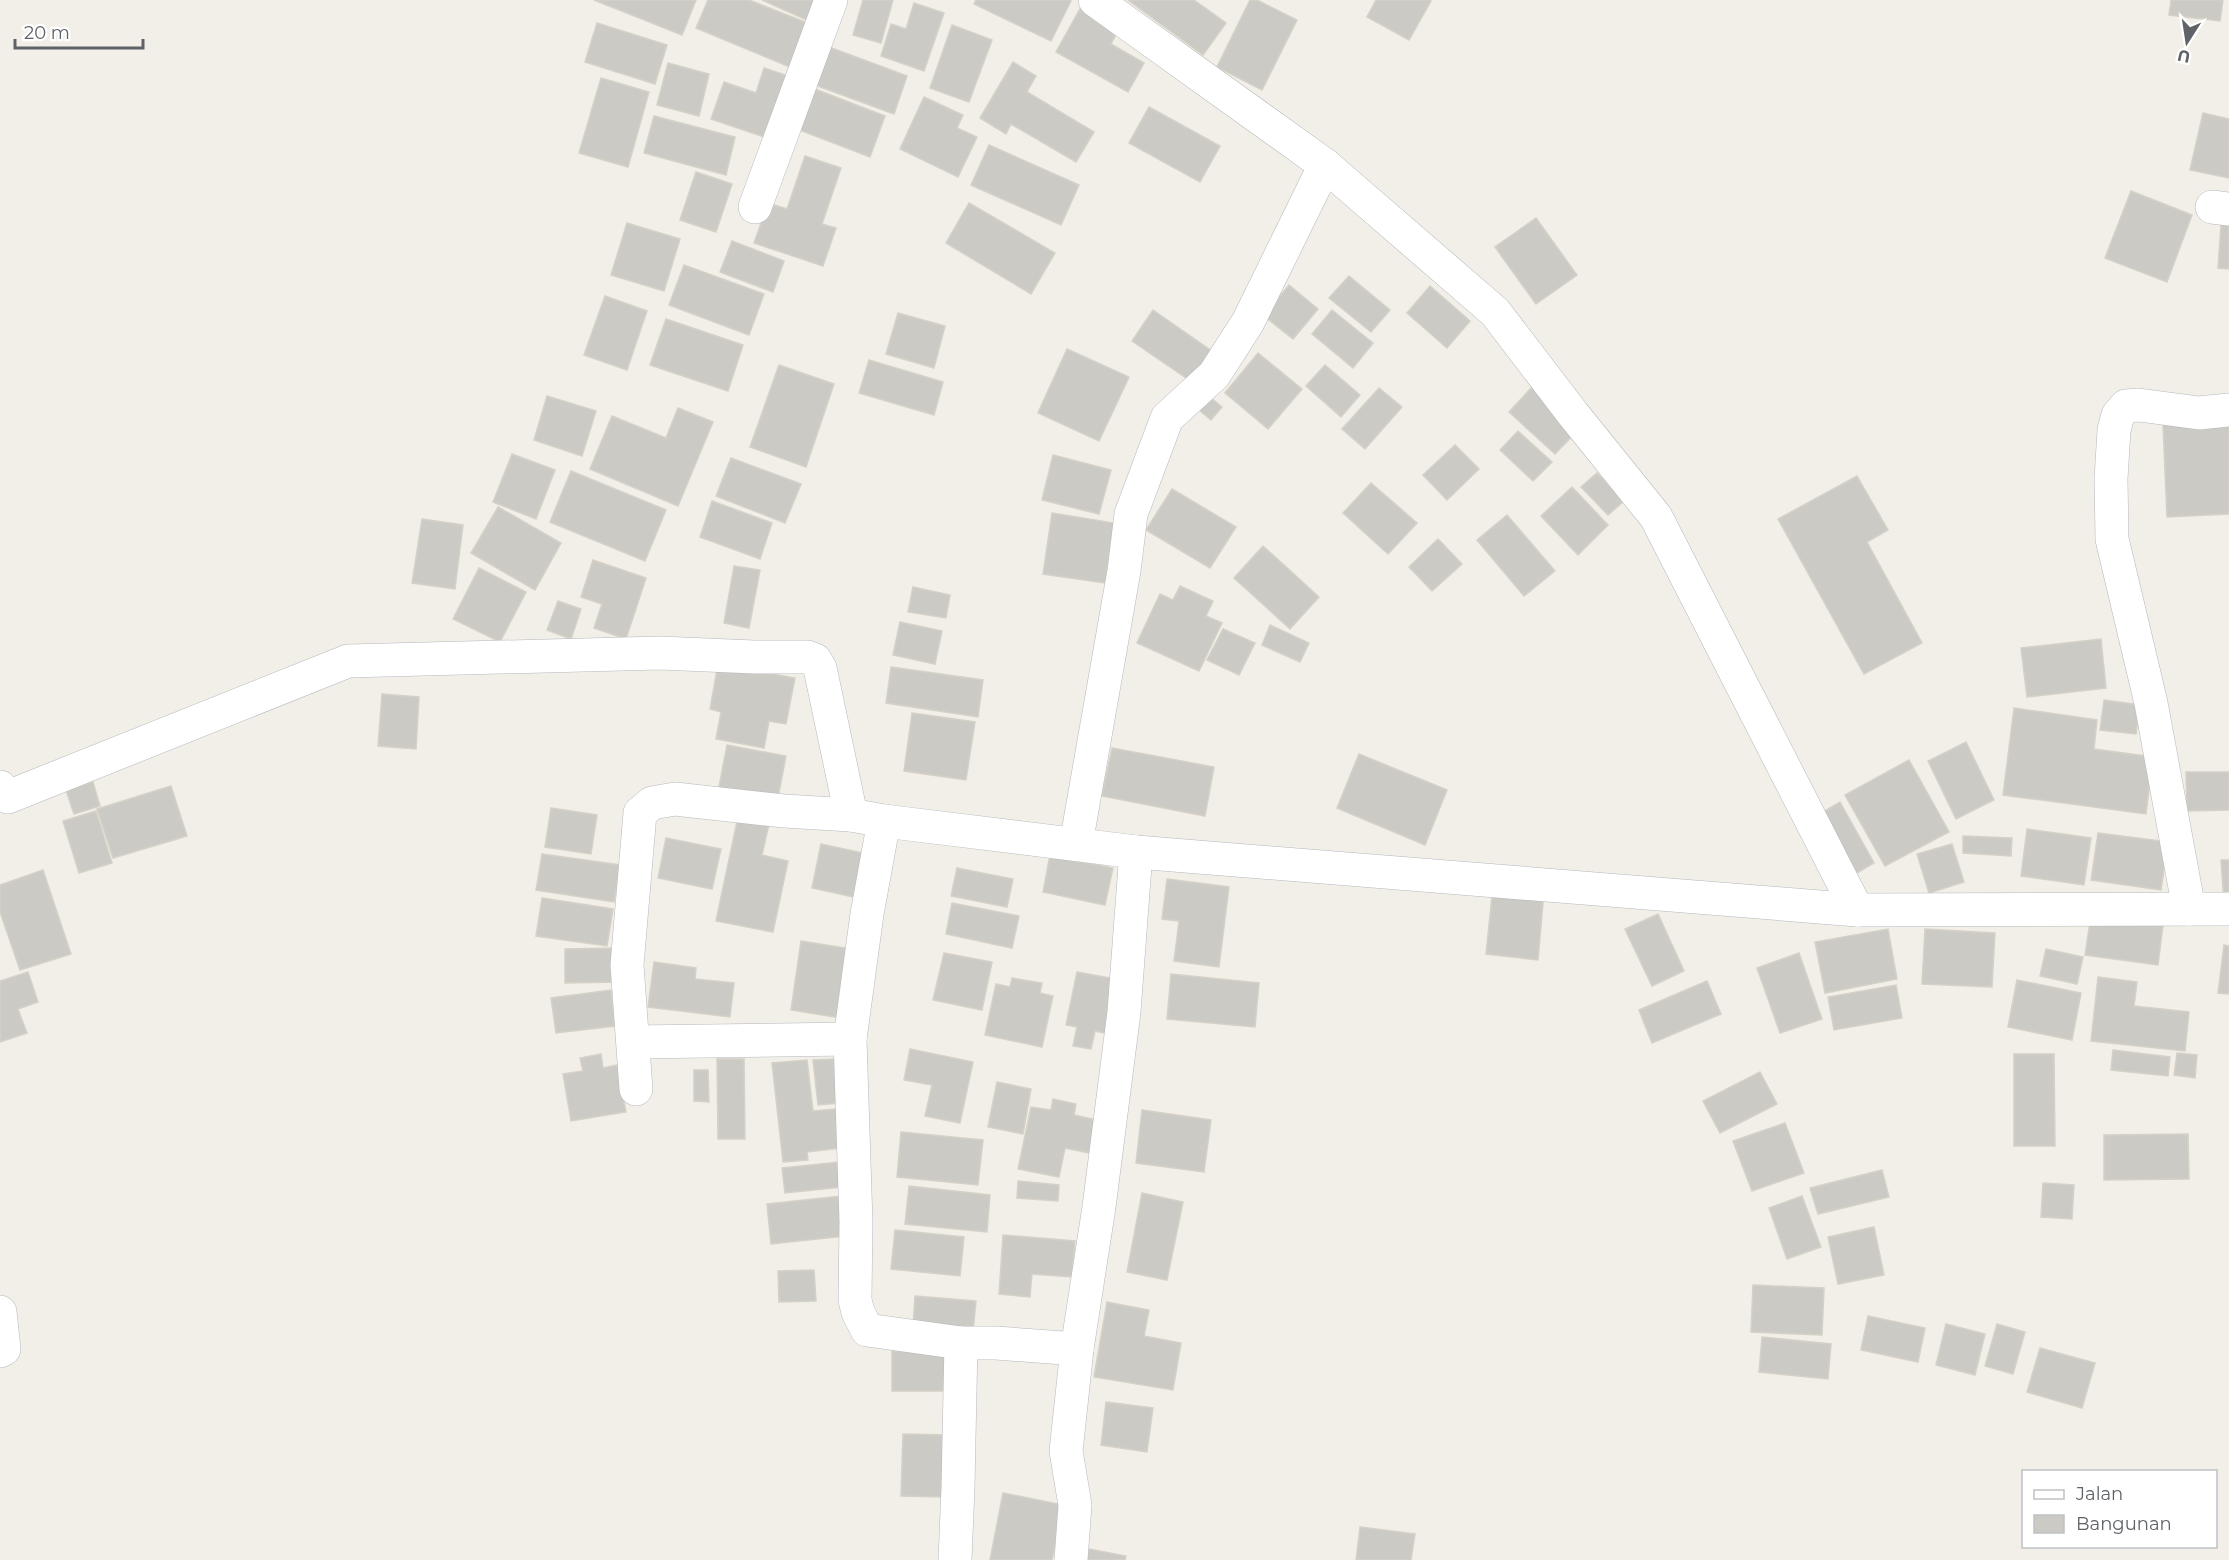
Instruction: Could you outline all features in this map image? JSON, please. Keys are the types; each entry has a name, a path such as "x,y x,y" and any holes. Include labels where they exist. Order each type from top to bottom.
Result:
{"street":[{"path":"755,207 831,0"},
{"path":"1095,0 1325,165 1495,312 1656,517 1857,910"},
{"path":"1076,844 1124,571 1131,514 1167,418 1214,375 1248,322 1325,165"},
{"path":"2189,909 2151,703 2112,539 2111,478 2114,430 2118,416 2126,406 2139,405 2199,412 2229,411"},
{"path":"3,797 348,661 660,653 807,657 815,660 820,668 851,815"},
{"path":"636,1089 627,965 640,813 652,803 675,799 784,811 851,815 1136,852 1857,910 2229,909"},
{"path":"884,821 867,914 850,1039 856,1222 855,1300 858,1312 867,1330 961,1342 1077,1349"},
{"path":"1071,1560 1075,1505 1066,1451 1077,1349 1099,1207 1124,1012 1136,852"},
{"path":"633,1042 850,1039"},
{"path":"0,1312 4,1349 0,1351"},
{"path":"954,1560 961,1342"}],"building":[{"path":"594,0 696,0 682,35"},
{"path":"708,0 749,0 815,26 797,70 696,28"},
{"path":"762,0 821,0 811,22"},
{"path":"863,0 893,0 881,43 853,35"},
{"path":"976,0 1071,1 1051,41 974,4"},
{"path":"1128,0 1194,0 1226,23 1203,55"},
{"path":"1250,0 1257,0 1297,20 1262,90 1217,67"},
{"path":"1376,0 1431,1 1409,40 1367,17"},
{"path":"2171,0 2223,0 2220,21 2169,15"},
{"path":"914,3 944,13 924,71 881,56 891,24 906,29"},
{"path":"1081,7 1119,29 1111,44 1144,63 1128,92 1056,52"},
{"path":"597,23 667,45 655,84 585,62"},
{"path":"952,25 992,40 969,102 930,88"},
{"path":"829,47 907,76 894,114 815,85"},
{"path":"1013,62 1036,76 1027,92 1094,132 1076,162 1011,124 1006,134 980,118"},
{"path":"668,63 709,74 699,116 657,105"},
{"path":"764,68 794,78 773,140 711,119 724,82 756,93"},
{"path":"601,78 649,92 628,167 579,153"},
{"path":"807,86 885,116 870,157 792,127"},
{"path":"924,97 963,115 957,128 977,137 958,177 900,149"},
{"path":"1149,107 1220,146 1200,182 1129,143"},
{"path":"2203,113 2229,119 2229,178 2190,170"},
{"path":"654,116 735,137 726,175 644,153"},
{"path":"989,145 1079,185 1061,225 971,185"},
{"path":"805,156 841,168 822,224 836,228 823,266 754,243 768,203 787,209"},
{"path":"696,172 732,184 716,232 680,220"},
{"path":"2131,191 2192,215 2167,282 2105,258"},
{"path":"969,203 1055,253 1031,294 946,243"},
{"path":"1536,218 1577,275 1536,304 1495,247"},
{"path":"627,223 680,239 664,291 611,275"},
{"path":"2221,225 2229,225 2229,269 2218,268"},
{"path":"732,241 784,261 773,292 720,272"},
{"path":"684,265 764,294 749,335 669,305"},
{"path":"1349,276 1390,310 1371,332 1329,298"},
{"path":"1289,285 1318,309 1293,339 1264,316"},
{"path":"1430,286 1470,321 1447,348 1407,313"},
{"path":"605,296 647,311 627,370 584,355"},
{"path":"1153,310 1216,354 1195,384 1132,341"},
{"path":"1332,310 1373,343 1353,368 1312,334"},
{"path":"898,313 945,326 934,368 886,354"},
{"path":"666,319 743,345 728,391 650,365"},
{"path":"1067,349 1129,377 1099,441 1038,413"},
{"path":"1258,353 1302,389 1268,429 1225,393"},
{"path":"869,360 943,382 934,415 859,393"},
{"path":"779,365 834,384 806,467 750,447"},
{"path":"1325,365 1360,395 1341,417 1306,386"},
{"path":"1532,387 1578,430 1555,454 1509,412"},
{"path":"1379,388 1402,407 1365,449 1342,429"},
{"path":"547,396 596,411 582,456 534,440"},
{"path":"1210,397 1222,407 1211,420 1199,410"},
{"path":"678,408 713,422 678,506 590,469 612,416 666,438"},
{"path":"2229,422 2229,514 2167,517 2163,425"},
{"path":"1518,431 1552,462 1533,481 1500,450"},
{"path":"1455,445 1479,469 1447,500 1423,475"},
{"path":"512,454 555,470 536,519 493,502"},
{"path":"1053,455 1111,470 1099,514 1042,500"},
{"path":"731,458 801,484 785,523 716,496"},
{"path":"571,471 666,510 645,561 550,522"},
{"path":"1597,473 1624,501 1608,515 1581,487"},
{"path":"1857,476 1888,530 1867,542 1922,643 1864,674 1778,519"},
{"path":"1371,483 1417,523 1388,554 1343,513"},
{"path":"1572,487 1608,525 1578,555 1541,516"},
{"path":"1172,489 1236,527 1210,568 1146,530"},
{"path":"712,501 772,523 760,559 700,537"},
{"path":"498,507 561,543 535,590 471,553"},
{"path":"1052,513 1114,523 1105,583 1043,574"},
{"path":"1507,515 1555,571 1524,596 1477,540"},
{"path":"422,519 463,525 455,589 412,583"},
{"path":"1438,539 1462,564 1432,591 1409,567"},
{"path":"1263,546 1319,597 1290,629 1234,578"},
{"path":"593,560 646,578 626,639 594,628 602,604 581,597"},
{"path":"734,566 760,570 749,628 724,623"},
{"path":"479,568 526,592 500,642 453,619"},
{"path":"1180,586 1213,601 1206,616 1222,623 1199,671 1137,643 1160,594 1173,600"},
{"path":"913,587 950,595 946,618 908,612"},
{"path":"558,601 581,609 571,639 547,630"},
{"path":"900,622 942,631 935,664 893,655"},
{"path":"1270,625 1309,643 1300,662 1262,645"},
{"path":"1223,629 1255,643 1239,675 1207,660"},
{"path":"2101,639 2106,688 2027,697 2021,648"},
{"path":"718,664 795,678 786,724 769,721 764,748 716,739 721,712 710,709"},
{"path":"891,667 983,680 978,717 886,703"},
{"path":"382,694 419,697 416,749 378,746"},
{"path":"2104,700 2140,705 2136,734 2100,730"},
{"path":"2014,708 2097,720 2094,749 2153,757 2146,814 2003,795"},
{"path":"912,713 975,722 966,780 904,771"},
{"path":"1966,742 1994,800 1956,819 1928,761"},
{"path":"727,745 786,756 777,803 718,792"},
{"path":"1112,748 1214,767 1205,816 1102,796"},
{"path":"1359,754 1447,790 1425,845 1337,808"},
{"path":"1909,760 1949,832 1885,866 1845,795"},
{"path":"2186,772 2229,772 2229,810 2187,811"},
{"path":"93,782 100,806 74,814 66,790"},
{"path":"171,786 187,836 113,858 97,809"},
{"path":"1840,802 1874,863 1852,876 1818,815"},
{"path":"551,808 597,815 591,854 545,847"},
{"path":"96,811 112,863 79,873 63,821"},
{"path":"738,817 769,824 762,855 788,861 773,932 716,921"},
{"path":"2027,829 2091,838 2084,885 2021,876"},
{"path":"2098,833 2168,842 2161,890 2091,880"},
{"path":"1963,836 2012,838 2011,856 1963,853"},
{"path":"666,838 721,849 712,889 658,878"},
{"path":"821,844 872,855 863,899 812,888"},
{"path":"1952,844 1964,882 1929,893 1917,854"},
{"path":"542,854 620,865 614,902 536,890"},
{"path":"1050,855 1113,868 1105,905 1043,892"},
{"path":"2221,860 2229,860 2229,901 2224,902"},
{"path":"957,868 1013,879 1007,907 951,896"},
{"path":"43,870 71,954 20,970 0,912 0,885"},
{"path":"1167,879 1229,887 1219,967 1174,961 1179,921 1162,919"},
{"path":"1493,887 1544,892 1538,960 1486,954"},
{"path":"542,898 613,909 607,946 536,936"},
{"path":"952,903 1019,916 1012,948 946,934"},
{"path":"1658,914 1684,971 1652,986 1625,929"},
{"path":"2091,915 2163,925 2158,965 2085,955"},
{"path":"1888,929 1897,979 1825,993 1815,942"},
{"path":"1925,929 1995,933 1992,987 1922,984"},
{"path":"801,941 852,949 841,1018 791,1010"},
{"path":"2224,945 2229,946 2229,994 2218,993"},
{"path":"618,948 619,982 565,983 565,949"},
{"path":"2046,949 2083,957 2077,984 2040,976"},
{"path":"944,953 992,962 982,1010 933,1000"},
{"path":"1799,953 1822,1019 1780,1033 1757,968"},
{"path":"654,962 696,968 695,979 734,983 730,1017 648,1007"},
{"path":"28,972 38,1002 18,1009 27,1033 0,1042 0,981"},
{"path":"1077,972 1121,980 1109,1034 1095,1031 1091,1049 1073,1046 1077,1027 1066,1025"},
{"path":"1171,974 1259,983 1255,1027 1167,1019"},
{"path":"2098,977 2137,982 2134,1006 2189,1012 2185,1051 2091,1041"},
{"path":"1012,978 1042,983 1040,993 1053,996 1042,1047 985,1035 996,984 1010,987"},
{"path":"2017,980 2081,993 2072,1040 2008,1027"},
{"path":"1707,981 1721,1014 1652,1043 1639,1010"},
{"path":"1896,985 1902,1018 1834,1030 1828,997"},
{"path":"611,990 615,1026 556,1033 551,998"},
{"path":"910,1049 973,1062 960,1123 925,1116 932,1085 904,1080"},
{"path":"2113,1050 2170,1057 2168,1076 2111,1070"},
{"path":"2177,1053 2197,1055 2195,1078 2174,1075"},
{"path":"601,1054 603,1068 617,1065 626,1112 571,1121 563,1074 583,1071 580,1058"},
{"path":"2014,1054 2054,1054 2055,1146 2014,1146"},
{"path":"717,1059 744,1059 745,1139 718,1139"},
{"path":"834,1059 839,1103 818,1105 813,1060"},
{"path":"807,1060 813,1111 836,1109 840,1148 807,1152 808,1160 783,1162 772,1063"},
{"path":"694,1070 708,1070 709,1102 694,1101"},
{"path":"1760,1072 1777,1104 1720,1133 1703,1101"},
{"path":"997,1082 1031,1089 1023,1134 988,1127"},
{"path":"1053,1099 1076,1104 1074,1115 1097,1120 1090,1153 1065,1148 1059,1177 1018,1169 1031,1107 1051,1110"},
{"path":"1142,1110 1211,1120 1204,1172 1136,1163"},
{"path":"1785,1123 1804,1173 1752,1191 1733,1141"},
{"path":"901,1132 983,1140 978,1185 897,1177"},
{"path":"2188,1134 2189,1179 2104,1180 2104,1135"},
{"path":"839,1162 842,1187 785,1193 782,1168"},
{"path":"1882,1170 1889,1197 1818,1214 1810,1188"},
{"path":"1018,1181 1059,1185 1058,1201 1017,1198"},
{"path":"2043,1183 2074,1185 2072,1219 2041,1217"},
{"path":"909,1186 990,1195 987,1232 905,1224"},
{"path":"1142,1193 1183,1202 1167,1280 1127,1272"},
{"path":"841,1196 845,1236 771,1244 767,1204"},
{"path":"1802,1196 1821,1247 1787,1259 1769,1208"},
{"path":"1874,1227 1884,1275 1838,1284 1828,1237"},
{"path":"895,1230 964,1237 960,1276 891,1269"},
{"path":"1003,1235 1075,1241 1072,1277 1032,1274 1030,1297 999,1294"},
{"path":"814,1270 816,1301 779,1302 778,1271"},
{"path":"1753,1285 1824,1288 1822,1335 1751,1332"},
{"path":"915,1296 976,1301 973,1332 913,1327"},
{"path":"1107,1302 1149,1310 1144,1336 1181,1343 1173,1390 1094,1377"},
{"path":"1868,1316 1925,1328 1918,1362 1861,1350"},
{"path":"1946,1324 1985,1334 1975,1375 1936,1365"},
{"path":"1997,1324 2025,1332 2013,1374 1985,1366"},
{"path":"1762,1337 1831,1344 1828,1379 1759,1372"},
{"path":"2040,1348 2095,1363 2082,1408 2027,1392"},
{"path":"892,1351 955,1352 955,1391 892,1391"},
{"path":"1106,1402 1153,1408 1147,1452 1101,1445"},
{"path":"903,1434 946,1435 944,1497 901,1496"},
{"path":"1003,1493 1063,1505 1052,1560 990,1560"},
{"path":"1360,1527 1415,1534 1411,1560 1356,1560"},
{"path":"1089,1549 1126,1556 1125,1560 1087,1560"}]}
